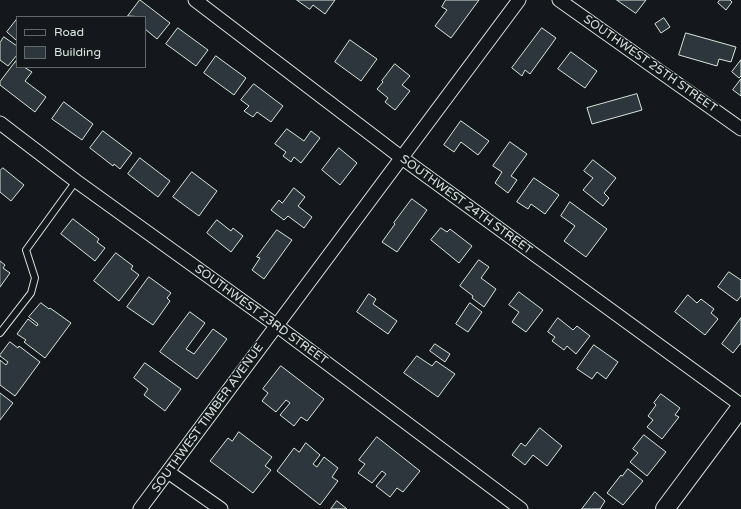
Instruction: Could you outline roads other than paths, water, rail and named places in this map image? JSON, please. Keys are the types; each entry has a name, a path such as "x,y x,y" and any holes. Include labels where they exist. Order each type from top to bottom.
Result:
{"main road":[{"path":"665,509 741,406"}],"street":[{"name":"SOUTHWEST 24TH STREET","path":"195,0 402,158 741,406"},
{"name":"SOUTHWEST TIMBER AVENUE","path":"140,509 519,0"},
{"name":"SOUTHWEST 25TH STREET","path":"559,0 741,129"},
{"name":"SOUTHWEST 23RD STREET","path":"0,123 76,181 276,325 521,509"},
{"path":"168,472 221,509"}],"lane":[{"path":"0,333 31,292 35,278 26,250 76,181"}]}
